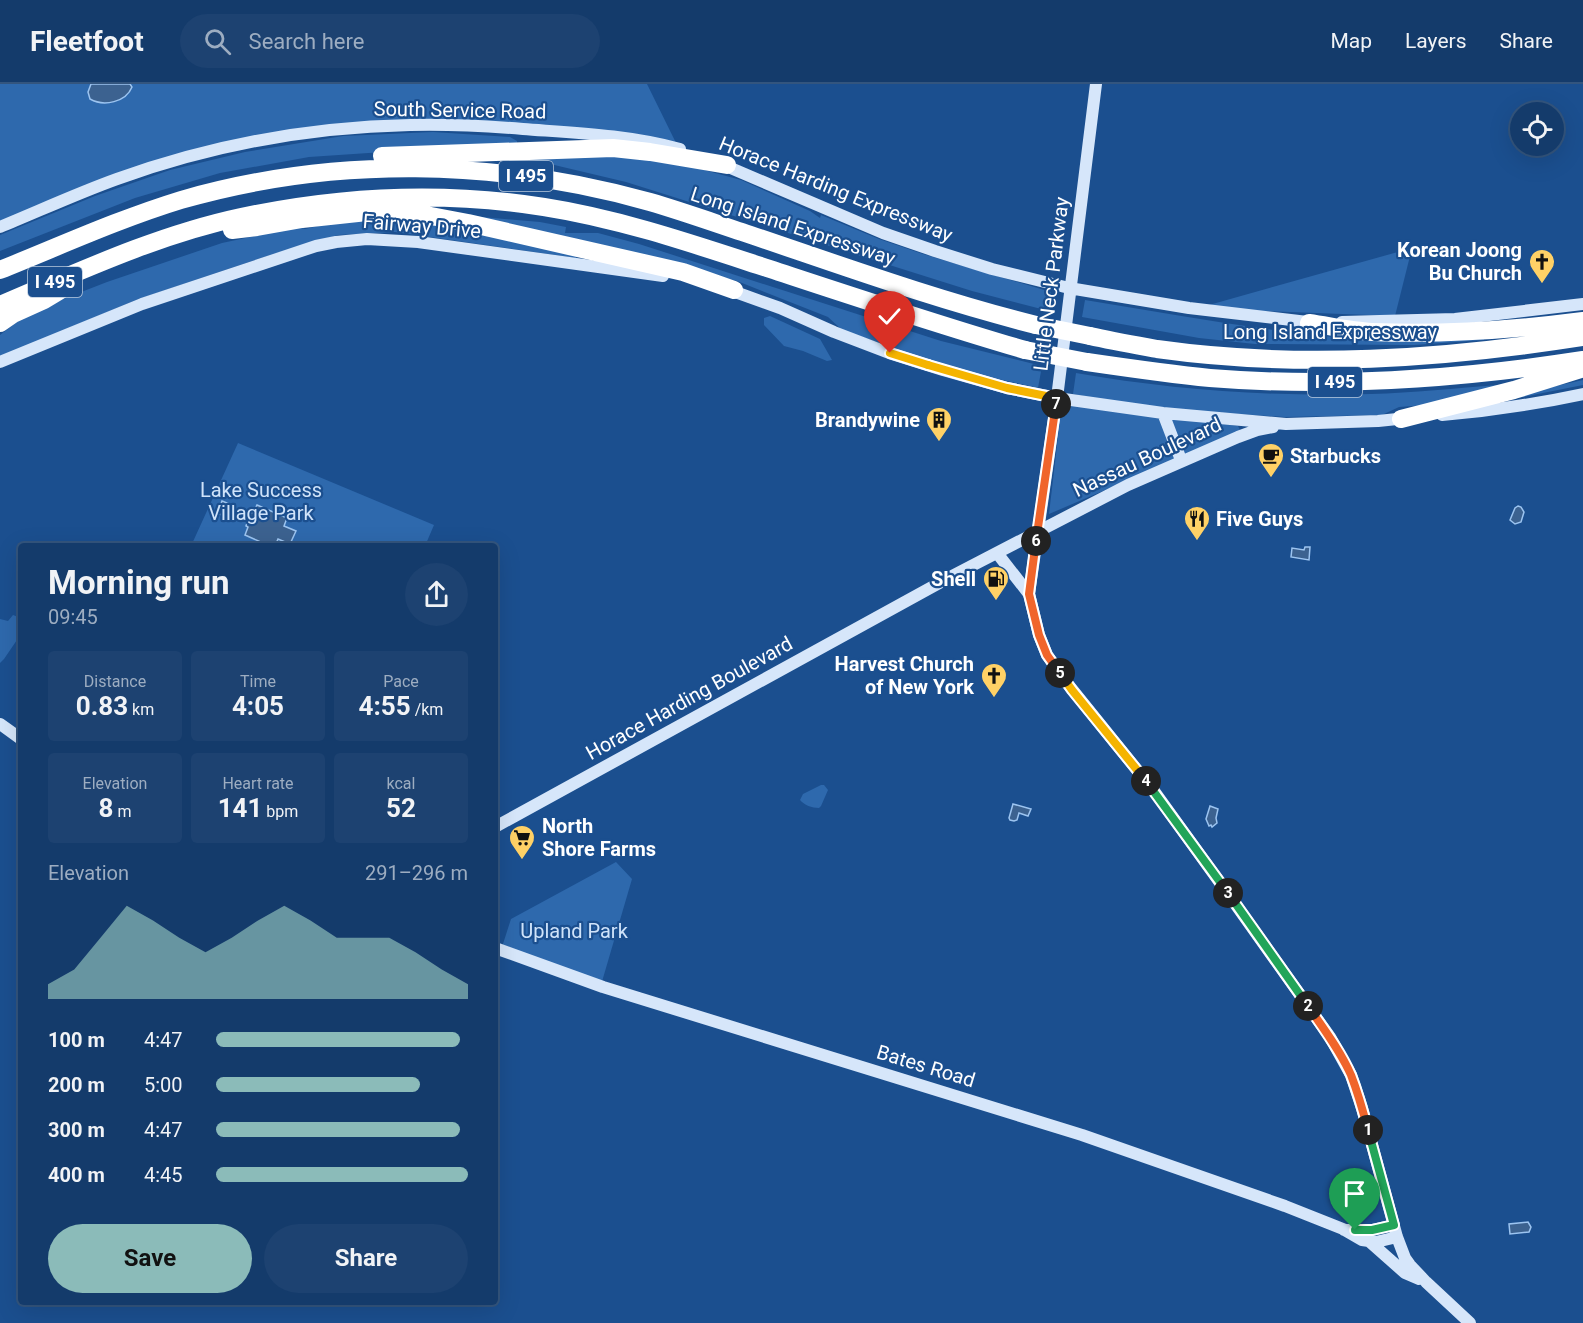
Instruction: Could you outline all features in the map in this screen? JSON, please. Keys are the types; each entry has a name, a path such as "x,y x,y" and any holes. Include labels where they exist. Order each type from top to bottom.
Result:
{"highway":[{"path":"316,174 381,156 601,148 638,150 727,165"},
{"name":"Long Island Expressway","path":"0,270 118,221 183,200 251,184 316,174 386,168 455,169 519,174 586,186 652,203 990,314 1157,349 1270,358 1396,358 1460,354 1583,337"},
{"name":"I 495","path":"0,304 173,236 239,217 341,201 442,198 542,207 610,220 1025,350 1152,372 1210,378 1334,382 1464,376 1583,360"},
{"path":"173,236 257,227 324,216 367,212 410,213 468,223 683,272 742,293"},
{"path":"0,323 13,314 44,300 110,259"},
{"path":"1309,323 1370,332 1441,333 1530,328 1583,321"},
{"path":"1401,419 1514,390 1583,369"}],"main road":[{"name":"Little Neck Parkway","path":"1096,84 1029,594 1039,635 1047,655 1072,690 1153,790 1330,1037 1351,1075 1405,1258 1426,1282 1470,1323"},
{"name":"South Service Road","path":"0,227 97,187 160,165 246,143 312,132 401,125 481,126 615,136 681,150"},
{"name":"Horace Harding Expressway","path":"681,150 727,165 925,248 992,269 1069,288 1194,309 1309,323 1455,319 1583,304"},
{"name":"Fairway Drive","path":"0,362 142,304 303,250 326,243 350,240 384,239 418,242 651,274 701,282 742,293"},
{"path":"742,293 890,353 1007,388 1056,398 1163,413 1286,424 1378,421 1492,410 1583,394"},
{"path":"1163,413 1181,460"},
{"name":"Nassau Boulevard","path":"901,604 1128,484 1257,430 1286,424"},
{"path":"997,553 1029,594"},
{"name":"Horace Harding Boulevard","path":"498,825 901,604"},
{"path":"0,724 18,738"},
{"name":"Bates Road","path":"498,949 603,987 1082,1135 1285,1206 1370,1242 1405,1273 1426,1282"},
{"name":"Bates Road","path":"1343,1229 1396,1231"},
{"path":"1370,1242 1396,1231"}],"green space":[{"path":"0,84 647,84 678,147 477,124 250,139 0,225"},
{"path":"433,132 510,137 517,143 309,157 220,173 135,198 0,251 0,235 95,196 170,170 245,152 343,136"},
{"path":"613,155 693,167 741,180 810,211 820,218 821,215 923,254 1051,292 1049,311 972,291 626,182 529,159"},
{"path":"471,216 540,222 566,227 565,233 598,233 639,244 941,341 1042,366 1038,388 980,375 842,330 828,317 737,281"},
{"path":"383,219 435,224 577,255 576,258 395,232 338,235 136,300 0,357 0,335 30,312 107,282 222,243 298,227 305,229 336,222"},
{"path":"1412,248 1395,316 1208,309 1209,305"},
{"path":"1085,300 1310,335 1360,339 1484,338 1484,340 1414,345 1255,344 1199,338 1082,317"},
{"path":"770,316 820,339 832,360 827,361 784,346 764,325 764,318"},
{"path":"1076,373 1149,384 1260,393 1371,394 1498,385 1498,389 1426,405 1399,407 1382,415 1285,417 1130,405 1073,394"},
{"path":"1583,380 1583,385 1487,404 1542,389"},
{"path":"1062,403 1238,426 1241,432 1049,514"},
{"name":"Lake Success Village Park","path":"238,443 434,525 426,543 192,543"},
{"path":"13,615 18,617 18,638 0,663 0,619 8,621"},
{"path":"821,785 828,790 819,808 808,806 800,800 803,794"},
{"name":"Upland Park","path":"616,862 632,879 601,985 502,947 511,919"}],"shaded area":[{"path":"91,84 130,84 132,87 120,99 102,103 90,99 88,92"},
{"path":"222,501 234,506 229,518 217,513"},
{"path":"257,505 287,518 284,526 296,531 290,543 278,539 276,543 263,543 245,535 251,512 253,513"},
{"path":"1518,506 1524,512 1521,522 1515,524 1510,520"},
{"path":"1305,547 1310,547 1309,560 1291,557 1292,548 1304,550"},
{"path":"1013,804 1031,809 1028,816 1019,813 1017,820 1010,820"},
{"path":"1210,806 1218,809 1217,823 1212,827 1206,819"},
{"path":"1528,1222 1531,1227 1529,1232 1510,1234 1509,1224"}],"place":[{"name":"Korean Joong Bu Church","path":"1542,285"},
{"name":"Brandywine","path":"939,443"},
{"name":"Starbucks","path":"1271,479"},
{"name":"Five Guys","path":"1197,542"},
{"name":"Shell","path":"996,602"},
{"name":"Harvest Church of New York","path":"994,699"},
{"name":"North Shore Farms","path":"522,861"}],"route":[{"path":"890,353 1007,388 1056,398 1029,594 1039,635 1047,655 1067,683 1153,790 1342,1057 1351,1075 1362,1108 1394,1225 1372,1230 1355,1230"}]}
